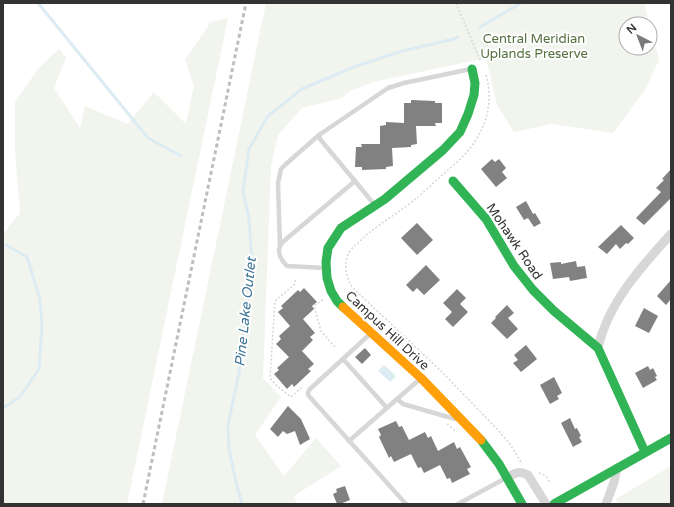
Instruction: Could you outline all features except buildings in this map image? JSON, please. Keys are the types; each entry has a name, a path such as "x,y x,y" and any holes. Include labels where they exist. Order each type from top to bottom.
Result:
{"street":[{"name":"Campus Hill Drive","path":"472,72 475,83 474,95 460,132 443,150 391,194 341,228 328,248 325,268 329,285 337,301 421,378 483,442 493,455 522,504"},
{"name":"Mohawk Road","path":"453,181 486,219 514,266 533,290 554,312 598,348 647,451"},
{"path":"598,348 605,325 622,295 643,265 671,234"},
{"path":"554,504 671,438"},
{"path":"647,451 671,444"},
{"path":"606,504 614,482 617,468"},
{"path":"507,478 516,473 523,472 528,475 546,504"}],"lane":[{"path":"325,268 287,266 283,262 280,255 278,183 281,169 319,135 388,88 404,83 472,72"},
{"path":"319,135 320,139 376,205"},
{"path":"280,246 285,240 355,181"},
{"path":"371,332 309,390 308,393 309,397 406,504"},
{"path":"343,359 387,408"},
{"path":"349,442 421,378"},
{"path":"397,399 403,404 463,421"},
{"path":"458,504 507,478"}],"path":[{"path":"456,3 483,67 472,72"},
{"path":"485,72 489,96 487,115 482,131 467,152 457,162 413,200 368,233 350,251 346,263 346,269 349,281 353,288 442,372 497,429 510,444 521,463"},
{"path":"295,280 295,284 276,301 270,378 277,386 291,397 306,384"},
{"path":"321,301 314,306 321,331 335,347"},
{"path":"437,414 460,435"}],"green space":[{"name":"Central Meridian Uplands Preserve","path":"266,3 644,3 647,16 618,16 618,56 658,56 659,60 645,90 613,133 552,124 514,132 497,105 486,58 373,82 350,91 342,98 302,108 278,135 271,166 263,378 281,397 255,435 284,476 316,438 341,466 294,496 297,504 162,504"},
{"path":"228,18 127,504 3,504 3,232 4,233 20,213 15,149 15,102 38,69 59,49 66,58 54,88 80,128 85,106 128,124 154,92 186,124 194,86 185,60 211,22"},
{"path":"671,466 671,504 619,504 616,499"}],"shaded area":[{"path":"384,365 396,376 390,382 378,371"}],"waterway":[{"path":"38,3 148,138 181,156"},
{"name":"Pine Lake Outlet","path":"480,27 521,3"},
{"name":"Pine Lake Outlet","path":"242,504 229,449 228,425 239,373 252,264 249,219 243,191 249,149 268,116 302,89 354,67 402,51 458,37"},
{"path":"3,408 20,397 39,369 42,326 40,299 27,257 6,245"}],"railway":[{"path":"143,504 246,3"}],"traffic: fast":[{"path":"343,307 331,291 327,278 326,262 328,248 341,228 385,199 443,150 460,132 474,95 475,83 472,69"},
{"path":"453,181 486,219 514,266 533,290 554,311 598,348 645,452"},
{"path":"554,504 671,438"},
{"path":"481,440 499,464 522,504"}],"traffic: slow":[{"path":"343,307 421,378 481,440"}]}
